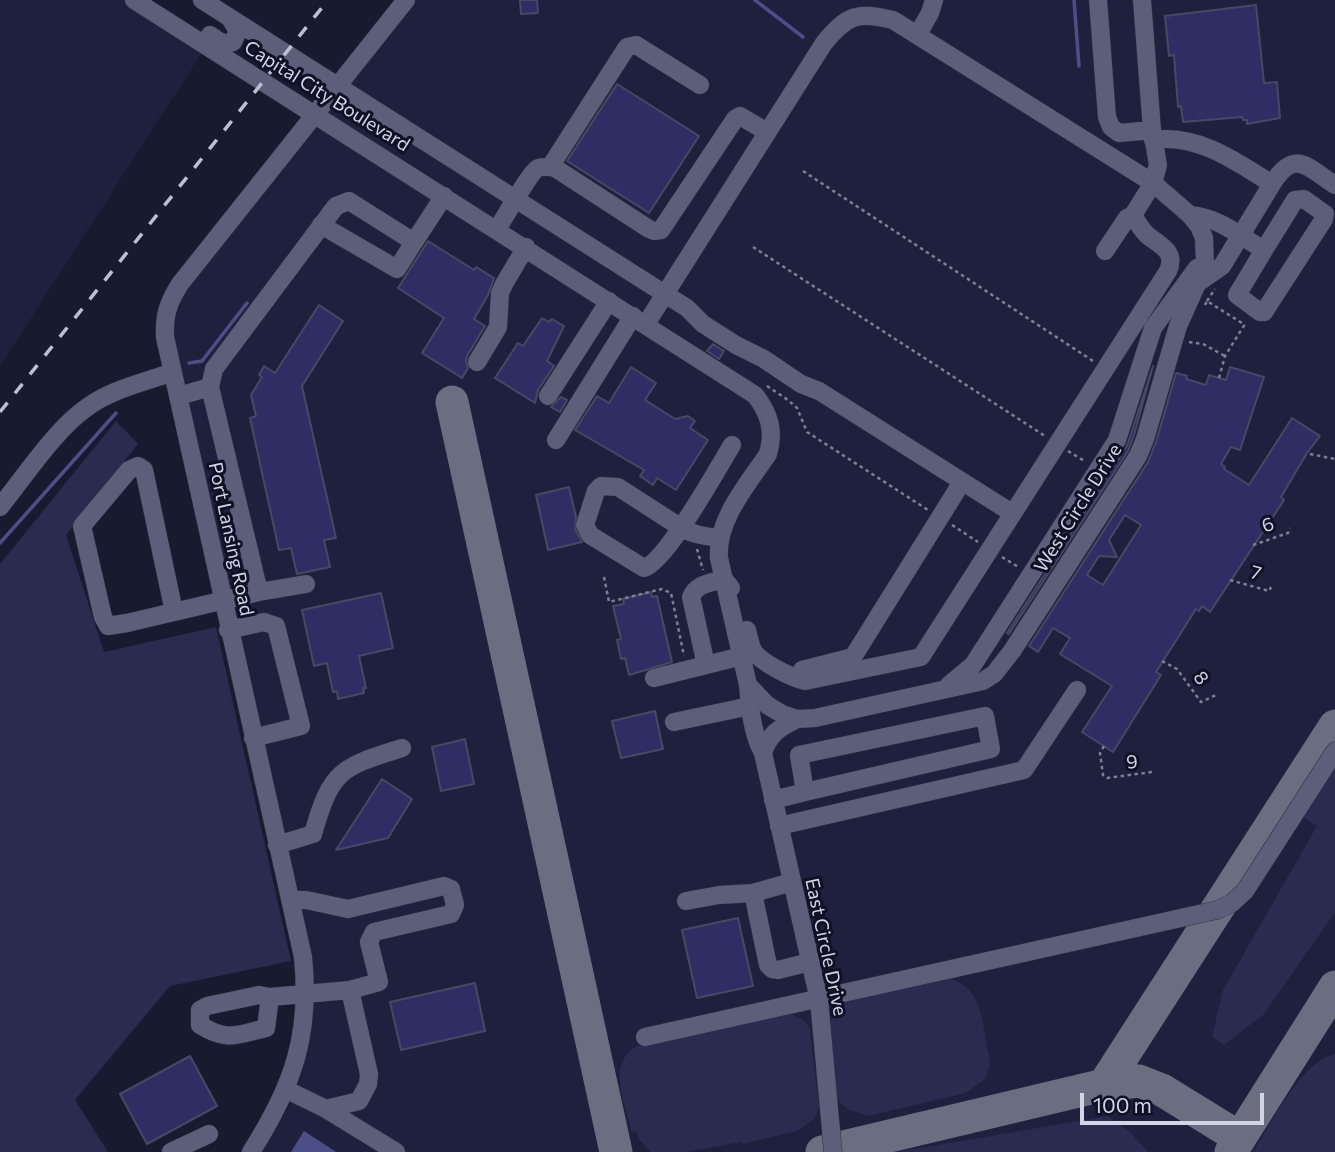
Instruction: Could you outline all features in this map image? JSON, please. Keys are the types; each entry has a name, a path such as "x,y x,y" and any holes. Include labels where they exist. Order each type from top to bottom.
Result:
{"street":[{"name":"Capital City Boulevard","path":"134,0 640,320"},
{"name":"Capital City Boulevard","path":"153,0 221,43 233,42 238,31 230,18"},
{"name":"Capital City Boulevard","path":"202,0 687,308 703,324 736,345 764,359 801,384 818,391 1013,513"},
{"name":"Port Lansing Road","path":"251,1152 285,1089 298,1055 307,993 303,957 228,629 165,337 164,317 180,284 406,0"},
{"path":"918,34 934,0"},
{"path":"1098,0 1107,117 1111,127 1119,133 1153,135 1209,148 1272,184"},
{"path":"1105,251 1126,218 1133,215 1153,183 1158,165 1142,0"},
{"path":"556,440 640,320 665,295 824,43 839,25 855,17 874,15 893,20 1153,183 1199,226 1206,251 1202,261 1153,328 1121,430 1098,470 973,665 943,688"},
{"path":"550,167 631,44 700,85"},
{"path":"497,229 531,175 539,168 550,167 654,231 665,226 735,119 744,117 767,132"},
{"path":"1199,282 1222,267 1282,170 1295,163 1303,164 1335,185"},
{"path":"321,225 397,269 444,195"},
{"path":"1304,199 1325,214 1265,313 1237,295 1264,250 1295,200 1304,199"},
{"path":"259,592 210,387 214,369 336,206 349,201 414,242"},
{"path":"724,579 741,602 752,650 793,678 805,681 921,657 1171,265 1171,257 1162,245 1142,229 1133,215"},
{"path":"1190,215 1215,220 1264,250"},
{"path":"477,362 498,327 500,293 526,247"},
{"name":"West Circle Drive","path":"797,719 815,718 983,681 994,674 1012,651 1138,456 1178,326 1205,266 1206,251"},
{"path":"548,396 609,301"},
{"path":"640,320 745,387 760,401 769,418 771,444 768,454 728,517 718,545 748,685 767,705 797,719"},
{"path":"0,507 66,425 88,406 113,393 173,372"},
{"path":"178,396 210,387"},
{"path":"720,538 698,536 680,527 614,486 601,486 596,491 585,525 590,535 644,568 651,566 680,527 733,445"},
{"path":"174,612 144,470 138,466 129,470 82,526 103,617 108,626 174,612 259,592 306,584"},
{"path":"779,669 797,671 853,657 962,482"},
{"path":"705,661 691,597 699,586 724,579"},
{"path":"228,629 264,622 276,626 301,726 253,738"},
{"path":"654,678 705,661 742,656"},
{"name":"East Circle Drive","path":"748,685 757,743 763,753 820,1000 833,1152"},
{"path":"779,826 1024,770 1077,690"},
{"path":"674,722 750,706"},
{"path":"773,800 991,748 985,716 799,755 806,792"},
{"path":"763,753 767,739 775,731 797,719"},
{"path":"277,845 313,834 324,794 337,777 355,762 402,748"},
{"path":"645,1037 1204,913 1233,903 1245,891 1335,751"},
{"path":"686,901 753,893 792,882"},
{"path":"270,997 350,990 379,982 369,942 374,932 451,914 455,905 451,889 444,886 348,909 306,900 290,900"},
{"path":"753,893 768,965 778,970 810,962"},
{"path":"326,1109 359,1101 368,1084 369,1074 350,990"},
{"path":"285,1089 326,1109 396,1152"},
{"path":"171,1152 209,1134"}],"path":[{"path":"803,171 1090,359"},
{"path":"753,247 1098,470"},
{"path":"1202,310 1207,301 1246,323 1225,356 1219,378"},
{"path":"1188,342 1203,344 1225,356"},
{"path":"760,382 797,408 807,432 1031,575"},
{"path":"1310,454 1335,459"},
{"name":"6","path":"1252,545 1288,533 1290,528"},
{"path":"604,577 609,602 662,589 671,593 685,661 705,661"},
{"name":"7","path":"1230,580 1269,591 1271,587"},
{"name":"8","path":"1163,661 1177,668 1201,702 1218,694"},
{"name":"9","path":"1104,747 1100,753 1102,775 1107,778 1148,775 1152,772"}],"shaded area":[{"path":"0,0 140,0 207,45 0,366"},
{"path":"414,0 1335,0 1335,1152 261,1152 288,1109 302,1075 311,1029 313,987 172,336 171,321 182,293"},
{"path":"116,421 138,444 66,535 104,652 216,627 291,961 170,986 75,1100 108,1152 0,1152 0,564"},
{"path":"1335,767 1335,912 1264,1014 1224,1045 1212,1037 1223,990 1317,826 1303,817"},
{"path":"945,978 967,988 979,1007 990,1065 985,1079 966,1093 868,1116 850,1110 840,1103 836,1093 829,1024 837,1009 848,1000"},
{"path":"790,1013 806,1022 810,1030 819,1106 814,1119 797,1131 743,1144 741,1142 687,1152 651,1152 639,1139 636,1131 632,1132 620,1084 620,1072 629,1052 639,1045"},
{"path":"1335,1054 1335,1152 1253,1152 1299,1081 1322,1059"},
{"path":"1108,1116 1131,1133 1148,1152 896,1152"},
{"path":"304,1131 336,1152 291,1152"}],"building":[{"path":"520,0 537,0 538,13 521,14"},
{"path":"1256,5 1264,83 1277,82 1280,118 1247,124 1247,120 1242,117 1183,122 1181,106 1178,107 1174,55 1169,56 1165,16"},
{"path":"617,84 699,136 649,213 567,161"},
{"path":"428,241 474,270 476,267 494,278 474,319 485,326 467,356 468,368 462,378 422,353 444,318 398,288"},
{"path":"319,305 343,321 302,386 336,538 324,540 330,567 297,574 291,548 279,550 250,418 256,416 251,395 262,377 259,375 264,366 275,373"},
{"path":"542,318 549,322 552,319 564,326 547,361 554,366 538,390 535,403 495,378 518,343 523,346"},
{"path":"713,344 724,351 719,359 707,351"},
{"path":"1153,366 1128,451 1009,634 1007,633 1127,446"},
{"path":"631,367 656,383 645,400 675,419 688,416 695,421 690,428 708,440 676,490 657,478 653,485 640,476 644,470 575,430 597,396 609,403"},
{"path":"1230,367 1264,377 1240,450 1231,447 1221,464 1224,469 1249,485 1292,418 1320,436 1281,497 1284,500 1210,612 1202,606 1199,611 1196,609 1156,672 1161,675 1113,752 1082,732 1112,686 1060,654 1070,638 1053,628 1038,652 1029,646 1148,462 1176,373 1206,385 1209,375 1226,380","holes":["1125,515 1141,525 1103,585 1087,575 1099,556 1117,557 1109,540"]},
{"path":"561,397 567,400 560,412 551,407"},
{"path":"569,487 576,517 575,529 582,542 548,550 536,495"},
{"path":"651,592 652,597 657,596 672,662 629,675 625,658 621,659 617,640 621,639 613,606 624,604 623,599"},
{"path":"381,593 393,648 359,656 366,688 363,688 364,693 338,699 337,691 333,692 327,663 314,666 302,610"},
{"path":"655,711 663,749 621,758 612,721"},
{"path":"465,739 474,784 441,791 432,747"},
{"path":"382,779 412,799 388,838 336,850"},
{"path":"738,918 753,986 697,998 682,930"},
{"path":"475,983 485,1031 401,1050 390,1002"},
{"path":"190,1056 217,1106 147,1144 120,1094"}],"waterway":[{"path":"755,0 803,37"},
{"path":"1074,0 1079,66"},
{"path":"189,363 202,361 247,303"},
{"path":"0,543 116,413"}],"taxiway":[{"path":"452,402 616,1152"},
{"path":"1104,1085 1335,726"},
{"path":"1231,1152 1335,987"},
{"path":"822,1152 1104,1085 1139,1081 1162,1090 1240,1138"}],"railway":[{"path":"0,412 328,0"}]}
